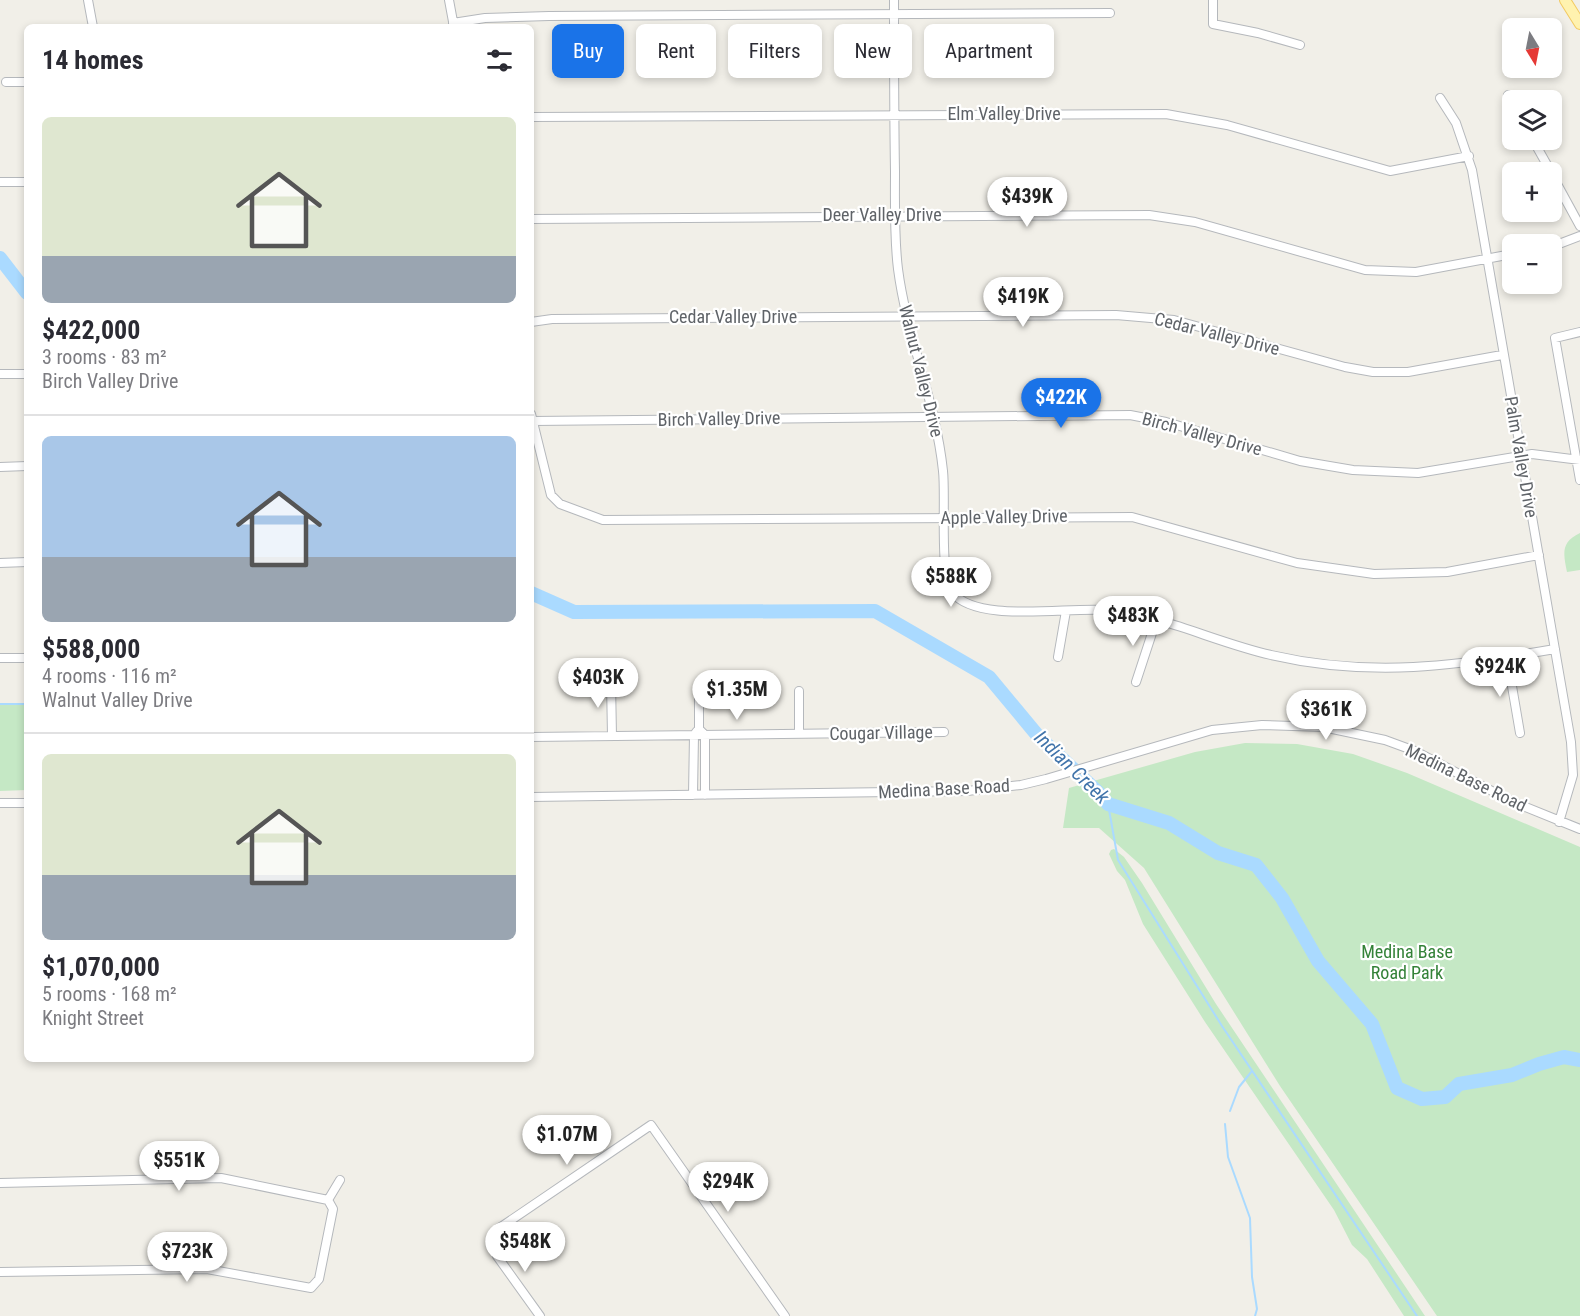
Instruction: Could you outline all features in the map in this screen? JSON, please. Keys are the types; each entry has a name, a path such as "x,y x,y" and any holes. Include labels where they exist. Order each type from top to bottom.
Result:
{"main road":[{"path":"1565,0 1580,24"}],"street":[{"path":"88,0 92,24"},
{"path":"449,0 454,24"},
{"name":"Walnut Valley Drive","path":"894,0 895,215 898,266 905,315 934,417 944,474 948,583 952,592 969,606 994,610 1116,610 1268,654 1323,664 1392,669 1427,668 1556,649"},
{"path":"1213,0 1213,24 1258,33 1300,45"},
{"path":"460,24 498,17 1110,13"},
{"path":"6,82 24,82"},
{"name":"Palm Valley Drive","path":"1440,98 1456,123 1468,156 1556,649 1573,765 1559,822"},
{"name":"Elm Valley Drive","path":"534,117 1166,114 1227,125 1390,171 1468,156"},
{"path":"0,182 24,182"},
{"path":"1562,193 1580,226"},
{"name":"Deer Valley Drive","path":"534,219 1114,214 1158,216 1195,222 1330,261 1380,272 1416,272 1502,256"},
{"path":"1562,243 1580,236"},
{"name":"Cedar Valley Drive","path":"534,322 552,319 905,315 1116,315 1156,317 1199,326 1345,367 1373,372 1408,372 1502,355"},
{"path":"1580,332 1555,338 1580,480"},
{"path":"0,374 24,374"},
{"name":"Birch Valley Drive","path":"534,417 1139,416 1300,461 1353,471 1427,472 1532,454 1578,460"},
{"name":"Apple Valley Drive","path":"534,425 551,495 560,504 603,520 1132,517 1297,563 1374,574 1447,572 1539,555"},
{"path":"0,467 24,466"},
{"path":"0,562 24,562"},
{"path":"1058,657 1066,611"},
{"path":"1136,682 1156,621"},
{"path":"1507,657 1520,733"},
{"path":"0,658 24,658"},
{"path":"611,682 612,736"},
{"path":"699,686 699,733 705,795"},
{"path":"799,691 799,734"},
{"name":"Medina Base Road","path":"534,797 967,791 1021,785 1212,730 1262,724 1323,727 1385,740 1415,751 1513,802 1580,829"},
{"name":"Cougar Village","path":"534,737 699,733 944,732"},
{"path":"693,795 699,733"},
{"path":"0,803 24,802"},
{"path":"540,1316 496,1256 492,1241 498,1229 651,1125 785,1316"},
{"path":"0,1183 221,1178 328,1200 333,1209 319,1279 311,1288 207,1269 0,1272"},
{"path":"328,1200 340,1180"}],"green space":[{"path":"1580,533 1580,570 1567,572 1566,544"},
{"path":"0,705 24,705 24,790 0,791"},
{"name":"Medina Base Road Park","path":"1245,743 1297,744 1353,754 1407,773 1580,847 1580,1316 1437,1316 1280,1086 1144,868 1099,828 1063,828 1069,788 1195,752"},
{"path":"1114,849 1124,857 1142,883 1216,1004 1425,1316 1404,1316 1367,1259 1352,1245 1334,1210 1205,1022 1143,924 1125,880 1117,871 1109,854"}],"waterway":[{"name":"Indian Creek","path":"0,258 24,289"},
{"name":"Indian Creek","path":"534,594 574,612 875,611 989,677 1038,736 1108,804 1169,823 1218,853 1256,865 1282,898 1318,961 1372,1024 1397,1088 1422,1099 1445,1097 1459,1084 1512,1075 1564,1057 1580,1060"},
{"path":"0,704 24,704"},
{"path":"1108,804 1118,860 1222,1026 1417,1316"},
{"path":"1230,1111 1239,1087 1252,1071"},
{"path":"1225,1124 1228,1157 1250,1218 1252,1277 1257,1309 1255,1316"}]}
